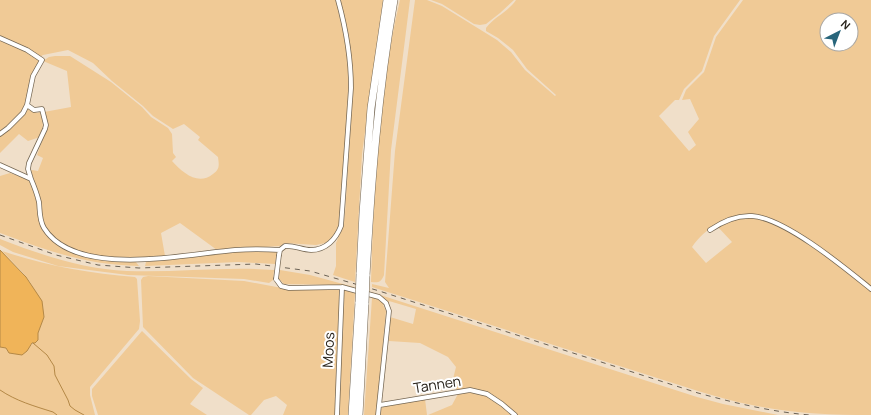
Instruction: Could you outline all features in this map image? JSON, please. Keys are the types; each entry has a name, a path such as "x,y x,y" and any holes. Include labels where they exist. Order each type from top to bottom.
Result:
{"highway":[{"path":"359,415 363,275 363,213 371,108 387,0"},
{"path":"363,275 378,106 394,0"},
{"path":"352,415 362,303"}],"street":[{"path":"27,105 34,110 42,110 46,125 29,163 28,170 38,200 40,218 51,237 73,251 99,258 131,260 236,250 280,252 289,246 310,250 324,247 332,243 341,226 351,88 349,56 338,0"},
{"path":"0,38 27,50 42,60 33,76 27,105 21,116 0,134"},
{"path":"0,165 31,179"},
{"path":"710,230 731,218 744,216 754,216 773,221 826,254 871,289"},
{"path":"280,252 276,279 281,286 289,288 342,286 379,297 386,303 389,311 378,415"},
{"name":"Moos","path":"337,415 342,286"},
{"name":"Tannen","path":"380,405 470,390 487,394 515,415"}],"shaded area":[{"path":"0,0 336,0 348,56 349,73 343,190 341,213 337,232 325,243 316,245 285,243 280,246 217,250 180,223 161,233 165,256 137,258 108,258 81,252 56,238 48,231 41,217 40,200 31,171 38,171 43,158 37,155 46,130 44,112 71,107 67,71 43,61 49,57 70,56 111,82 142,107 151,117 168,128 172,134 173,153 176,157 172,161 186,174 202,179 207,177 218,169 218,157 198,140 200,137 184,124 173,129 153,116 93,63 68,50 43,55 38,58 40,62 22,112 0,132"},
{"path":"340,0 383,0 362,154 355,282 333,275 336,266 336,243 343,227 345,214 353,88 349,44"},
{"path":"400,0 410,0 391,150 384,275 379,282 371,282 378,140 387,70"},
{"path":"415,0 427,0 442,6 497,40 511,52 525,70 555,96 556,95 527,69 513,50 486,31 489,24 509,8 516,0 740,0 714,36 702,71 684,89 679,100 675,100 659,116 689,151 696,145 688,132 699,119 690,99 682,100 686,90 704,72 716,37 743,0 871,0 871,287 791,230 775,221 763,217 751,215 740,216 718,223 699,238 692,247 706,263 732,242 717,226 740,218 752,217 764,219 779,225 811,246 871,290 871,415 796,412 732,401 372,287 372,284 389,288 385,282 395,151"},
{"path":"431,0 514,0 486,24 480,25 474,24 442,4"},
{"path":"27,108 37,113 41,112 43,125 40,137 28,141 19,134 0,153 0,135"},
{"path":"10,173 30,180 37,201 41,225 50,238 59,245 83,254 135,261 139,266 102,263 68,256 0,233 0,176"},
{"path":"0,239 47,256 111,270 274,270 273,280 269,283 244,279 128,275 58,266 13,252 0,245"},
{"path":"0,250 26,277 42,301 44,317 38,333 38,340 35,343 32,343 27,351 22,355 9,353 6,348 0,347"},
{"path":"270,250 277,252 275,264 238,262 145,266 146,262 236,252"},
{"path":"2,251 51,265 84,271 135,277 137,279 140,321 139,329 90,387 90,395 95,415 0,415 0,347 6,348 9,353 14,354 25,350 38,340 38,333 44,317 30,282"},
{"path":"280,270 310,275 354,288 337,285 284,284 279,279"},
{"path":"143,277 244,281 282,288 337,288 341,291 336,415 283,415 287,405 276,396 264,400 251,415 249,415 193,378 143,327 141,280"},
{"path":"345,289 355,293 348,415 338,415 344,291"},
{"path":"371,292 697,397 778,415 516,415 496,399 483,392 467,389 457,390 452,383 456,367 448,357 420,343 389,341 390,317 413,324 416,309 389,301 389,305 383,305 386,311 376,415 364,415 372,298"},
{"path":"142,331 191,379 203,388 190,404 207,415 98,415 92,396 92,389"},
{"path":"470,391 488,397 513,415 428,415 452,405 459,392"},
{"path":"425,399 427,415 380,415 381,409 384,406"}],"waterway":[{"path":"33,343 47,355 54,366 55,375 70,406 84,415"},
{"path":"0,390 19,400 53,412 57,415"}],"railway":[{"path":"0,235 56,255 98,265 139,268 256,264 310,271 376,290 698,393 754,407 810,415"}]}
